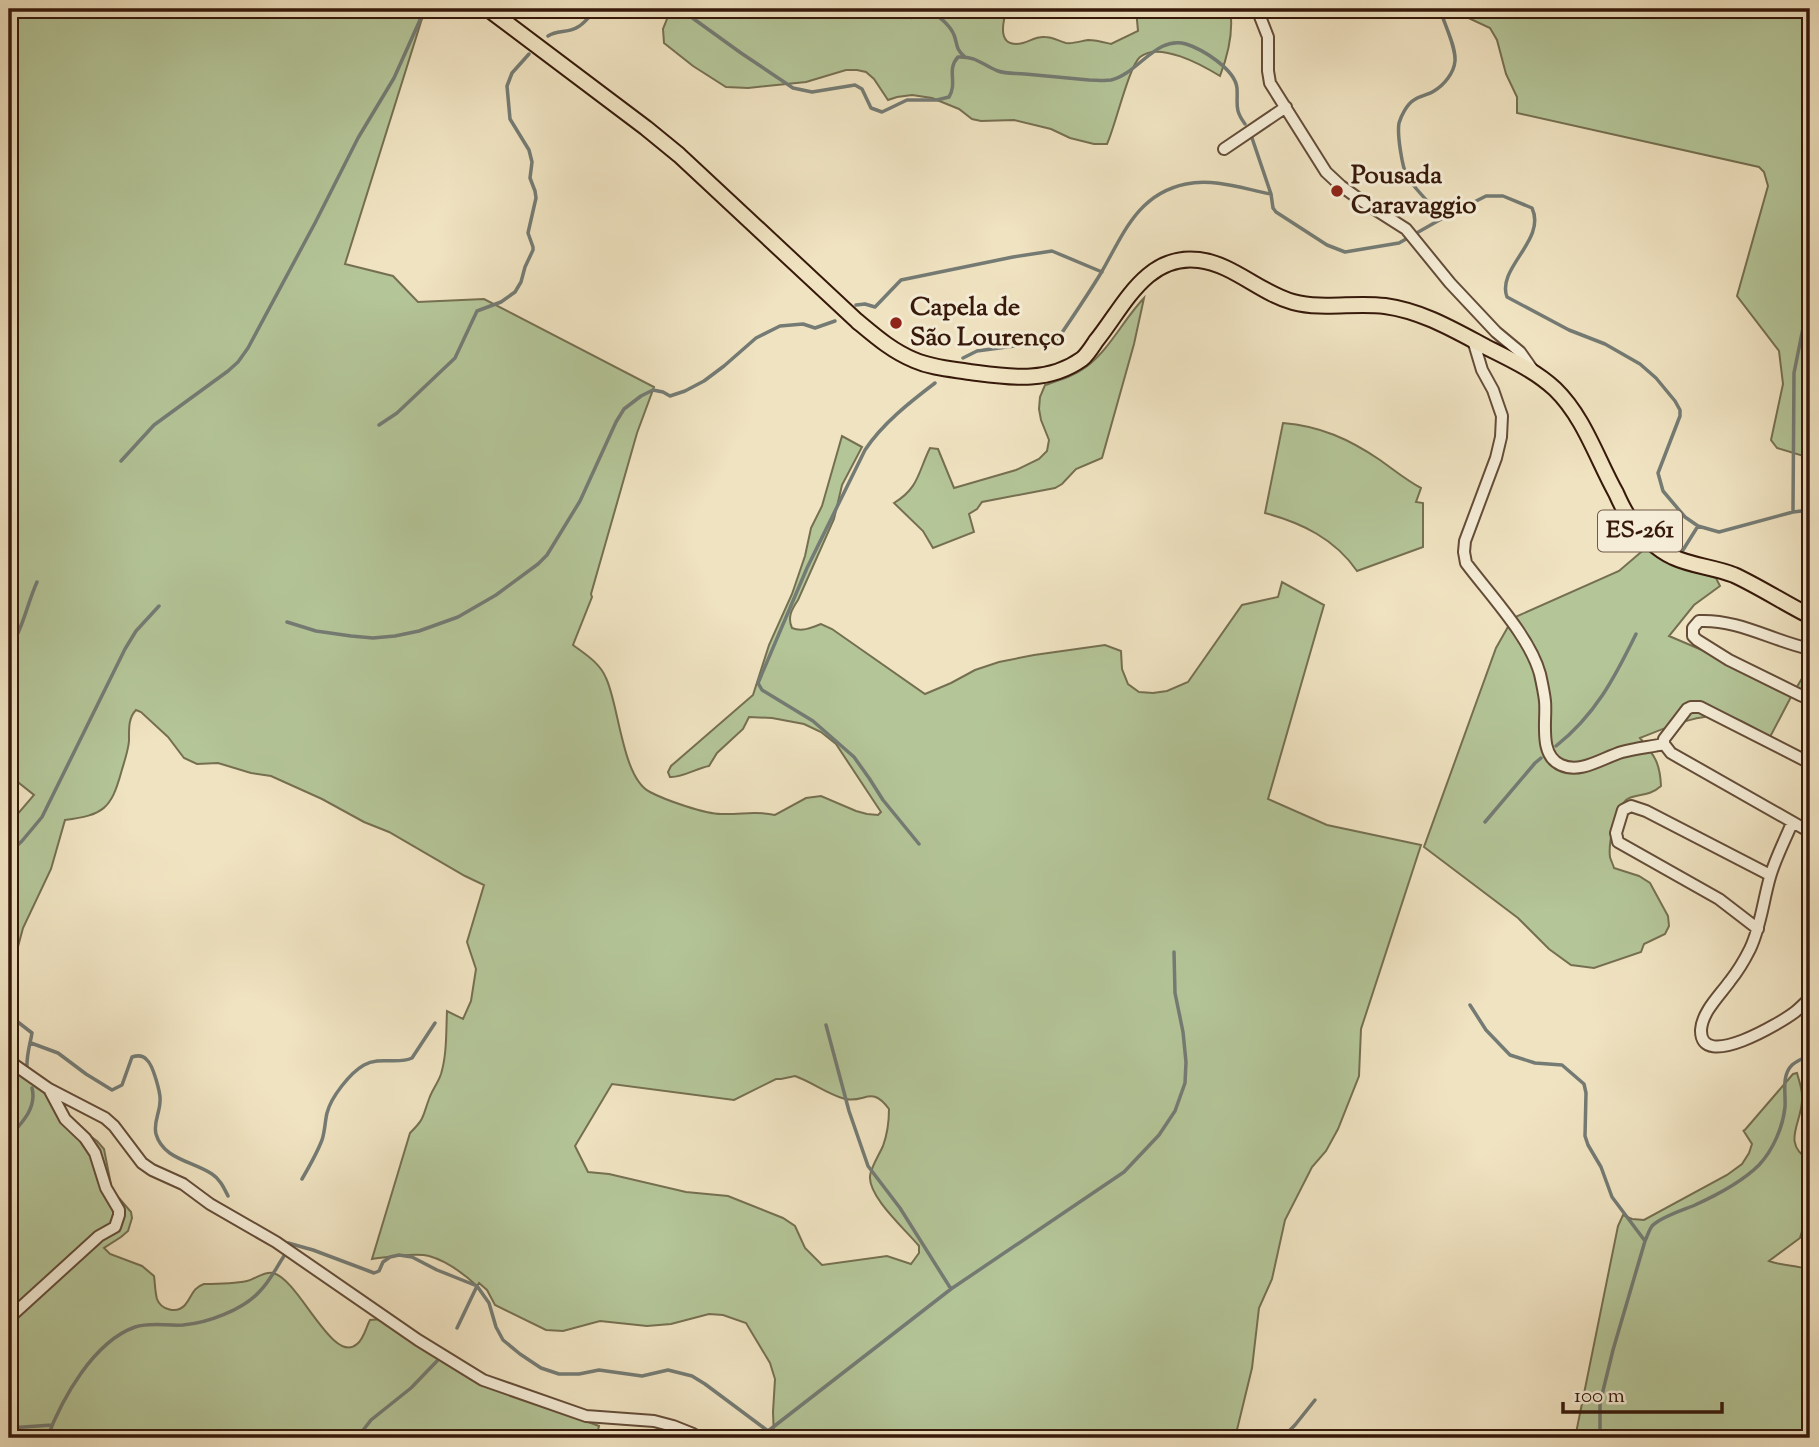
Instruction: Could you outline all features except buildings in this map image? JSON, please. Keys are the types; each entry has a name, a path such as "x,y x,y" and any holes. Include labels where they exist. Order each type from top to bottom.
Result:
{"main road":[{"name":"ES-261","path":"488,9 680,155 857,321 879,340 913,360 935,367 1019,379 1041,376 1065,368 1083,358 1135,287 1149,274 1166,264 1180,260 1199,260 1220,266 1275,295 1295,302 1403,309 1423,315 1473,340 1535,374 1554,388 1581,421 1598,461 1629,518 1656,546 1672,557 1732,574 1810,615"}],"street":[{"path":"1257,9 1268,37 1270,83 1326,172 1362,201 1406,229 1450,283 1520,352 1535,374"},
{"path":"1224,149 1286,107"},
{"path":"1473,340 1482,370 1493,390 1502,416 1501,438 1496,458 1465,541 1466,564 1529,647 1539,673 1545,701 1548,752 1553,760 1573,768 1623,752 1664,744"},
{"path":"1810,649 1740,626 1699,621 1693,628 1693,636 1697,640 1728,660 1810,699"},
{"path":"1810,763 1695,706 1687,709 1664,739 1664,744 1671,753 1810,832"},
{"path":"1758,929 1719,898 1621,845 1616,833 1623,810 1631,806 1646,811 1770,876"},
{"path":"1792,823 1770,876 1758,929 1749,950 1704,1019 1702,1037 1710,1046 1738,1043 1794,1013 1810,998"},
{"path":"9,1061 49,1089 105,1118 142,1163 152,1170 183,1184 210,1204 276,1242 418,1340 483,1380 586,1416 654,1421 700,1438"},
{"path":"9,1318 99,1236 115,1227 119,1215 117,1205 106,1188 95,1153 85,1138 65,1119 49,1089"}],"green space":[{"path":"9,9 425,9 345,264 393,276 418,302 484,299 654,387 637,433 592,597 573,645 596,663 606,678 627,757 633,772 650,792 695,809 714,813 775,815 806,798 821,796 867,814 878,815 881,812 836,744 821,732 804,724 749,717 743,729 717,753 709,766 675,777 670,777 668,772 671,766 753,695 769,645 792,594 842,436 862,447 842,485 834,519 792,610 792,628 803,630 821,624 832,629 925,694 975,670 999,662 1105,645 1121,651 1122,669 1128,684 1139,692 1153,693 1167,691 1188,682 1242,605 1278,597 1282,582 1324,605 1268,799 1327,825 1421,845 1361,1029 1359,1076 1338,1129 1326,1151 1312,1167 1285,1220 1272,1279 1259,1308 1252,1368 1235,1438 774,1438 775,1379 770,1363 746,1323 723,1315 709,1314 671,1324 647,1326 600,1321 563,1331 546,1330 495,1305 487,1290 479,1283 477,1286 436,1258 417,1254 372,1259 410,1133 422,1118 441,1074 447,1011 463,1019 471,1001 476,969 467,942 484,885 389,832 271,776 218,763 197,764 184,758 168,737 136,710 130,720 126,757 109,802 104,808 88,816 65,820 51,869 23,928 12,969 9,998 9,824 34,795 9,775","holes":["795,1076 845,1099 873,1096 889,1109 886,1137 873,1165 871,1184 881,1203 919,1246 919,1253 911,1264 887,1256 822,1265 805,1248 795,1226 783,1218 728,1196 686,1192 609,1174 588,1172 575,1146 612,1084 734,1100 776,1079"]},
{"path":"671,9 897,9 911,18 914,9 1007,9 1003,34 1009,42 1023,43 1042,37 1066,43 1088,40 1111,44 1138,31 1136,9 1230,9 1231,35 1220,76 1192,61 1169,53 1148,53 1140,57 1131,72 1107,144 1094,144 1014,120 972,119 959,109 932,98 912,95 888,100 874,79 866,72 857,70 846,70 806,82 748,88 726,87 664,43 663,29"},
{"path":"1436,9 1810,9 1810,458 1777,448 1771,440 1783,384 1779,351 1737,296 1768,186 1764,172 1759,167 1517,113 1517,97 1506,74 1497,40 1490,28 1460,14"},
{"path":"1144,298 1102,458 1076,469 1055,488 982,502 969,514 974,532 933,548 923,531 894,503 917,479 930,448 938,449 954,488 1016,470 1039,459 1047,451 1049,440 1039,409 1045,385 1077,373 1095,360"},
{"path":"1283,423 1322,430 1345,440 1421,488 1416,502 1423,503 1423,547 1357,571 1339,550 1317,534 1265,513"},
{"path":"1647,547 1669,563 1716,578 1720,586 1694,605 1669,636 1792,695 1770,737 1735,718 1708,716 1640,738 1656,760 1661,786 1622,804 1610,843 1610,857 1614,868 1639,876 1650,883 1668,916 1669,926 1665,934 1644,944 1641,952 1594,968 1571,965 1549,949 1518,918 1424,847 1496,648 1513,618 1619,571"},
{"path":"1810,665 1810,702 1792,695"},
{"path":"9,1064 41,1080 63,1116 104,1149 112,1190 131,1212 132,1218 128,1231 104,1248 110,1254 142,1266 154,1276 157,1299 162,1306 174,1310 182,1308 195,1290 204,1284 242,1282 273,1273 294,1290 337,1343 348,1348 357,1344 370,1320 382,1319 432,1354 553,1409 599,1426 596,1438 9,1438"},
{"path":"1797,1073 1802,1090 1802,1105 1794,1139 1801,1154 1810,1161 1810,1204 1800,1238 1769,1261 1810,1270 1810,1438 1575,1438 1618,1226 1623,1215 1644,1220 1727,1175 1742,1164 1752,1144 1743,1130 1793,1074"}],"waterway":[{"path":"121,461 154,425 228,371 248,348 358,138 394,78 420,20 430,9"},
{"path":"548,36 579,27 597,9"},
{"path":"680,9 793,88 812,92 855,85 862,89 871,108 882,112 907,100 937,100 949,97 953,86 953,67 958,57 975,59 1004,73 1111,80 1130,71 1165,45 1186,44 1209,55 1230,74 1235,81 1238,110 1245,124"},
{"path":"929,9 950,27 964,56"},
{"path":"1440,9 1454,49 1453,70 1438,88 1409,104 1399,123 1399,142 1407,176 1443,218"},
{"path":"379,425 397,413 455,358 477,311 501,302 515,292 521,282 533,250 528,233 536,198 530,178 532,162 529,150 510,119 507,86 512,73 529,54"},
{"path":"1252,138 1276,212 1327,245 1345,252 1399,243 1486,196 1503,196 1532,208 1535,220 1533,231 1508,275 1507,297 1569,330 1605,344 1640,364 1675,401 1680,416 1658,473 1663,491 1685,517 1698,526 1719,532 1810,510"},
{"path":"963,358 977,351 1057,340 1096,282 1133,218 1155,197 1169,189 1207,182 1271,194"},
{"path":"856,305 875,307 901,280 1052,251 1102,272"},
{"path":"1793,512 1794,373 1810,304"},
{"path":"287,622 316,631 373,638 419,631 458,617 496,595 547,555 580,501 624,409 653,390 670,396 704,381 756,338 780,326 803,324 815,328 835,321"},
{"path":"919,844 883,800 854,757 813,721 762,690 758,683 807,568 865,450 888,422 935,383"},
{"path":"1683,550 1698,526"},
{"path":"9,649 37,582"},
{"path":"9,853 42,817 125,649 136,631 159,606"},
{"path":"1556,746 1593,709 1636,634"},
{"path":"1485,822 1541,758"},
{"path":"768,1431 951,1289 1124,1172 1159,1135 1175,1111 1185,1083 1186,1062 1175,993 1174,952"},
{"path":"1470,1005 1486,1030 1510,1055 1535,1063 1562,1065 1584,1084 1585,1136 1588,1145 1601,1167 1612,1197 1645,1241"},
{"path":"9,1015 32,1033 27,1070"},
{"path":"302,1179 322,1140 329,1107 347,1079 370,1062 412,1058 435,1023"},
{"path":"826,1025 849,1111 868,1166 900,1208 951,1289"},
{"path":"31,1043 58,1053 112,1090 122,1085 132,1057 145,1058 152,1068 160,1097 155,1130 160,1142 172,1154 215,1176 228,1196"},
{"path":"1600,1438 1600,1403 1613,1350 1651,1228 1666,1217 1729,1188 1759,1165 1773,1145 1782,1122 1785,1079 1789,1069 1810,1055"},
{"path":"9,1137 30,1109 32,1088"},
{"path":"288,1243 374,1273 379,1271 383,1262 390,1257 412,1257 477,1286 489,1303 503,1340 541,1368 559,1374 599,1370 642,1376 668,1370 692,1376 768,1431 772,1438"},
{"path":"47,1438 61,1406 81,1374 93,1358 120,1334 147,1325 193,1324 234,1310 260,1291 284,1256"},
{"path":"457,1328 477,1286"},
{"path":"357,1438 371,1420 411,1388 437,1361"},
{"path":"1282,1438 1315,1400"},
{"path":"9,1428 52,1425"}],"place":[{"name":"Pousada Caravaggio","path":"1337,191"},
{"name":"Capela de São Lourenço","path":"896,323"}]}
